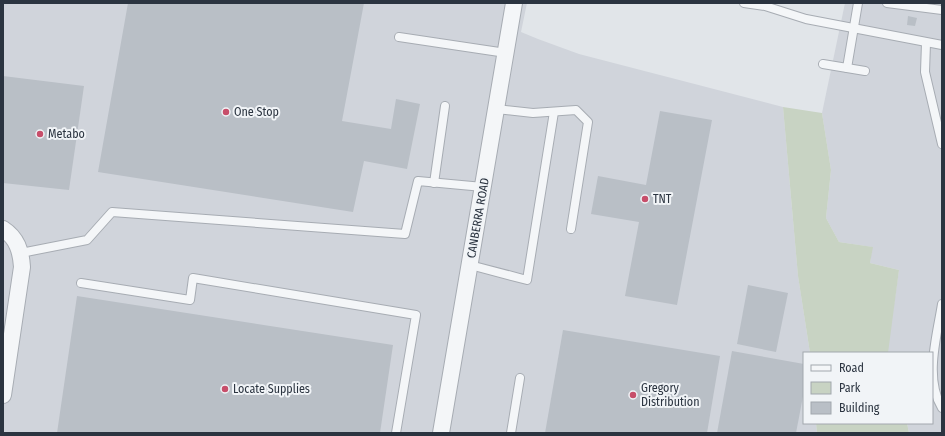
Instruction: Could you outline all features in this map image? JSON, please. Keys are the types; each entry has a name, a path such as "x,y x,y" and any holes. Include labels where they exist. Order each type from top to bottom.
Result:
{"street":[{"name":"CANBERRA ROAD","path":"441,433 514,3"},
{"path":"3,229 16,240 21,253 22,267 3,395"}],"lane":[{"path":"744,3 765,6 806,19 942,45"},
{"path":"765,6 774,3"},
{"path":"846,68 858,3"},
{"path":"887,3 942,10"},
{"path":"399,36 506,53"},
{"path":"926,43 925,72 942,144"},
{"path":"823,64 865,71"},
{"path":"434,182 446,106"},
{"path":"496,109 533,113 576,110 588,122 572,229"},
{"path":"470,264 527,280 554,112"},
{"path":"21,253 87,240 112,212 405,234 418,181 483,187"},
{"path":"81,283 190,300 193,278 416,315 396,433"},
{"path":"942,304 933,368 936,399 942,408"},
{"path":"511,433 520,378"}],"shaded area":[{"path":"3,3 527,3 521,32 538,39 579,54 783,107 798,276 810,352 803,352 803,424 816,424 817,433 3,433"},
{"path":"845,3 942,3 942,433 909,433 907,424 933,424 933,352 887,351 899,270 870,263 872,247 839,242 826,218 831,170 822,113"}],"green space":[{"path":"783,107 822,113 831,170 826,218 839,242 873,247 870,263 899,270 888,352 810,352 798,276"},
{"path":"816,424 907,424 909,433 817,433"}],"building":[{"name":"One Stop","path":"128,3 364,3 342,121 391,129 396,99 420,104 407,169 364,161 353,212 98,172"},
{"path":"908,16 917,18 915,26 907,25"},
{"name":"Metabo","path":"3,76 84,86 69,190 3,183"},
{"name":"TNT","path":"660,111 712,120 677,305 625,296 639,222 591,214 598,176 646,185"},
{"path":"748,285 788,293 776,352 737,344"},
{"name":"Locate Supplies","path":"77,296 393,345 380,433 57,433"},
{"name":"Gregory Distribution","path":"563,330 720,356 707,433 545,433"},
{"path":"732,351 803,364 803,396 796,433 717,433"}],"place":[{"name":"One Stop","path":"226,112"},
{"name":"Metabo","path":"40,134"},
{"name":"TNT","path":"645,199"},
{"name":"Locate Supplies","path":"225,389"},
{"name":"Gregory Distribution","path":"633,395"}]}
